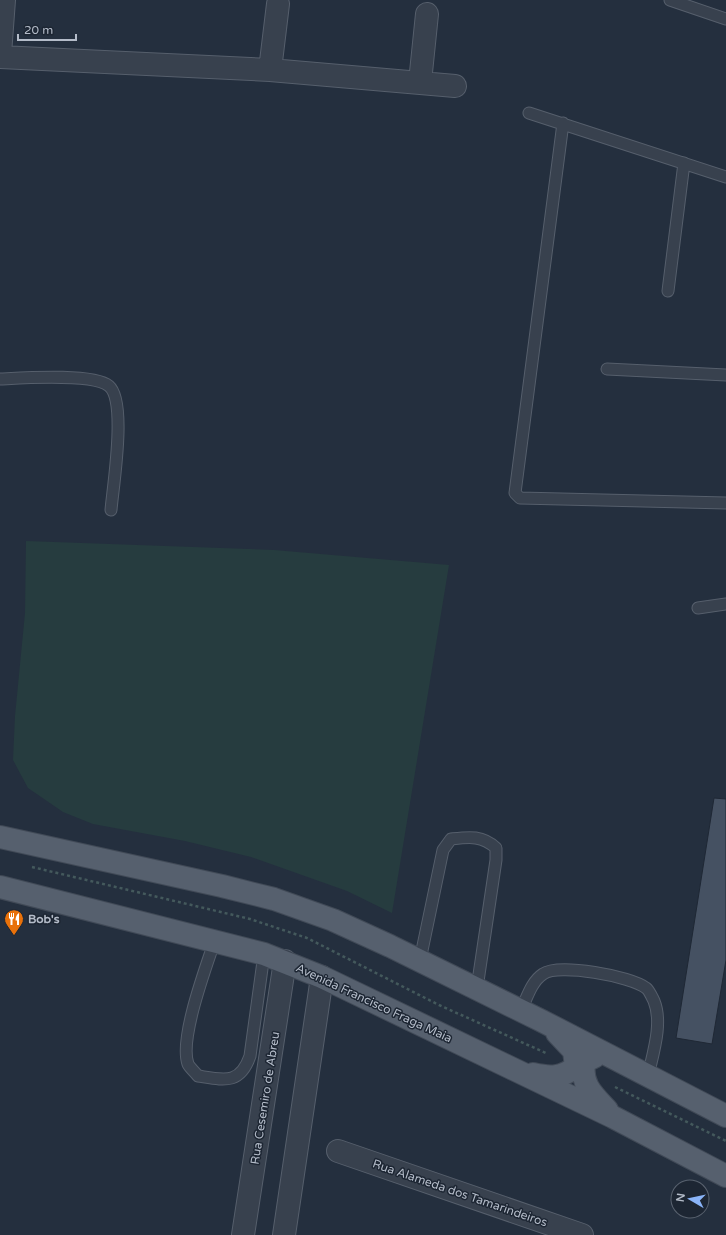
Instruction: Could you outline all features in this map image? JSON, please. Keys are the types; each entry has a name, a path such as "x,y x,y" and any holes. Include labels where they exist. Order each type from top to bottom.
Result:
{"main road":[{"path":"2,834 222,886 274,900 333,920 477,988 726,1116"},
{"name":"Avenida Francisco Fraga Maia","path":"0,886 215,940 285,961 322,977 613,1117 726,1176"},
{"path":"514,1070 554,1077 566,1075 576,1067 574,1051 569,1044 542,1021"},
{"path":"613,1117 593,1096 582,1075 584,1062 591,1058 599,1056 618,1060"}],"street":[{"path":"4,0 0,55 270,70 455,86"},
{"path":"270,70 278,4"},
{"path":"420,82 427,14"},
{"name":"Rua Cesemiro de Abreu","path":"244,1235 285,961"},
{"path":"284,1235 322,977"},
{"name":"Rua Alameda dos Tamarindeiros","path":"338,1151 582,1235"}],"lane":[{"path":"670,0 726,19"},
{"path":"529,113 726,177"},
{"path":"563,123 515,493 520,498 726,503"},
{"path":"668,291 684,163"},
{"path":"607,369 726,376"},
{"path":"0,379 70,378 96,381 110,386 117,400 119,424 111,510"},
{"path":"698,608 726,604"},
{"path":"420,960 443,850 451,839 470,837 488,841 496,848 496,860 477,988"},
{"path":"215,940 201,982 186,1049 188,1065 198,1076 216,1079 234,1078 246,1069 250,1056 264,954"},
{"path":"521,1010 534,983 543,973 563,969 626,979 646,988 654,1001 658,1017 648,1076"}],"green space":[{"path":"26,541 274,550 449,565 392,913 347,891 251,857 185,841 93,824 63,812 28,788 13,760 15,716 25,613"}],"building":[{"path":"714,798 726,799 726,960 712,1044 676,1038"}],"place":[{"name":"Bob's","path":"14,936"}]}
